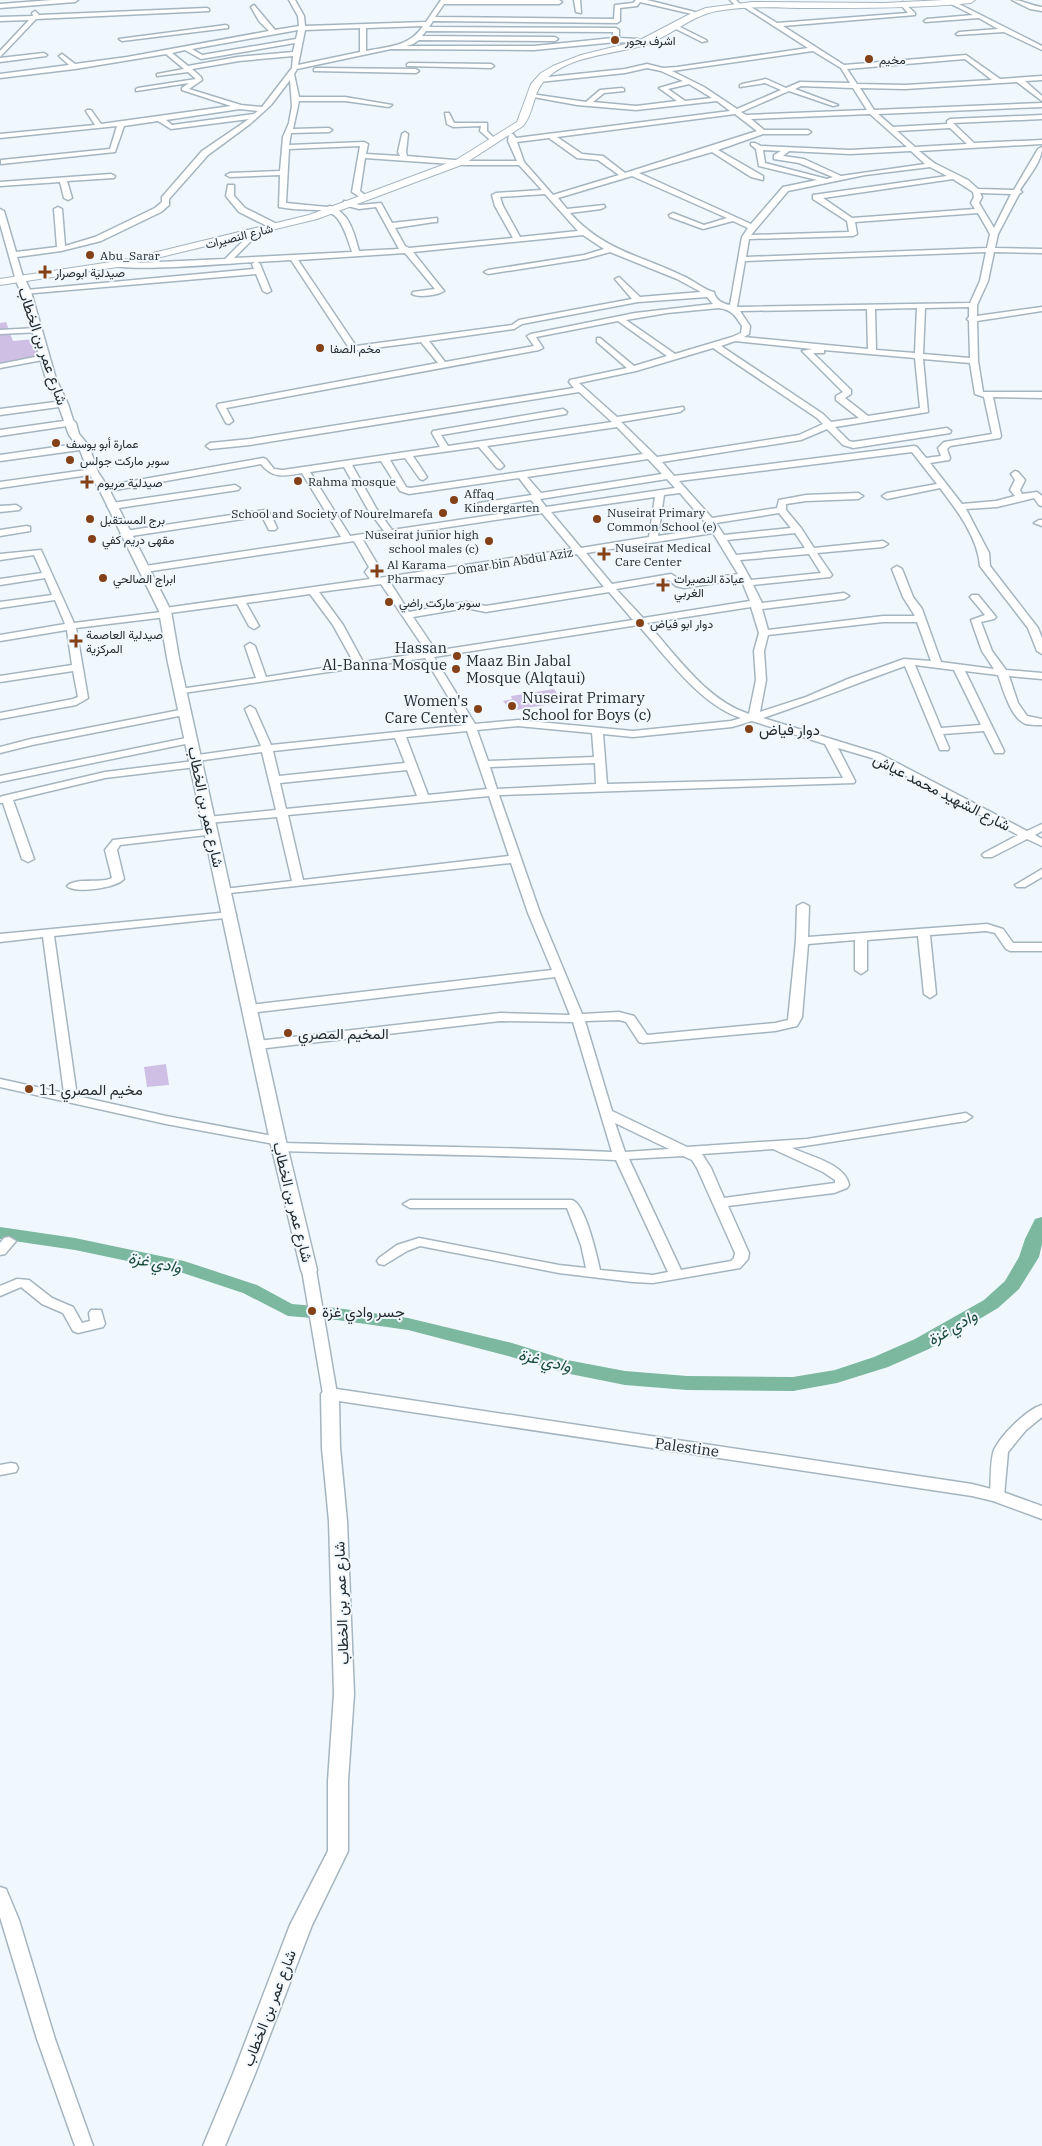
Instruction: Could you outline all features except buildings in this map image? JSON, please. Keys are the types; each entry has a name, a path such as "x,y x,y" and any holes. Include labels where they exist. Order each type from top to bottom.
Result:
{"main road":[{"name":"شارع النصيرات","path":"0,280 22,283 297,222 464,159 524,119 532,90 539,80 554,69 641,42 697,14 710,10 739,3 903,4 971,0"},
{"name":"شارع النصيرات","path":"464,159 514,119 521,109 531,80 542,71 568,59 638,41 692,12 710,7 739,3 949,1"},
{"path":"249,233 335,207"}],"street":[{"path":"0,18 3,13 0,7 40,1 76,0"},
{"path":"292,0 301,16 302,27 293,71 295,106 290,131 286,137 282,205 378,206 402,247 407,250 440,291 416,294"},
{"path":"577,0 579,12"},
{"path":"616,40 617,6 635,5 639,0 692,12"},
{"path":"1015,0 1032,8 1042,9"},
{"path":"36,16 34,10 40,1"},
{"path":"12,255 61,249 98,239 158,210 166,203 165,199 205,153 248,123 269,104 293,71 410,43 418,38 444,1 559,2"},
{"path":"949,1 1042,48"},
{"path":"739,3 843,67 872,112 890,129 931,165 965,182 976,191 978,197 975,203 978,211 994,234"},
{"path":"777,25 913,14 903,4"},
{"path":"254,7 261,20 272,31"},
{"path":"436,11 446,11"},
{"path":"0,18 210,12 226,27 242,38"},
{"path":"479,65 486,29 492,12"},
{"path":"571,12 589,12"},
{"path":"609,12 618,12"},
{"path":"0,55 36,16"},
{"path":"927,21 980,16"},
{"path":"786,31 854,25 849,19"},
{"path":"0,76 75,67 302,27 428,24 489,20 617,21"},
{"path":"428,24 486,29 616,30"},
{"path":"363,26 363,53"},
{"path":"674,26 704,42"},
{"path":"122,39 226,27"},
{"path":"581,41 582,29"},
{"path":"960,34 1005,30"},
{"path":"418,38 638,41"},
{"path":"186,48 199,56 213,55 298,40"},
{"path":"393,48 534,48 581,41"},
{"path":"143,47 152,54"},
{"path":"293,71 416,70 393,48"},
{"path":"663,70 815,49"},
{"path":"166,51 198,76 199,80"},
{"path":"159,74 222,63 238,58 296,54"},
{"path":"0,60 44,55"},
{"path":"213,55 222,63"},
{"path":"62,56 75,67"},
{"path":"843,67 966,57 999,82"},
{"path":"406,61 491,66"},
{"path":"539,80 587,76 647,66 663,70 689,82 745,117 762,132"},
{"path":"512,141 736,112 800,84 905,87 1042,78"},
{"path":"138,90 199,80"},
{"path":"199,80 184,89 240,107 262,109"},
{"path":"1019,80 1042,98"},
{"path":"742,86 766,81 835,105"},
{"path":"684,103 662,88 689,82"},
{"path":"587,104 602,91 622,90"},
{"path":"531,96 587,104 647,108 718,99"},
{"path":"295,99 345,99 389,104"},
{"path":"745,117 1042,105"},
{"path":"0,136 121,124 240,107"},
{"path":"89,111 99,126"},
{"path":"447,114 449,124 485,124 483,131 491,138"},
{"path":"159,118 171,127 254,116"},
{"path":"972,145 952,126 950,121 1042,117"},
{"path":"111,176 63,179 0,177 1,159 113,151 121,124"},
{"path":"890,129 952,126"},
{"path":"290,131 329,130"},
{"path":"510,130 512,141 519,153 521,163 565,212 599,243 691,282 711,294 719,305"},
{"path":"518,240 499,206 496,195 550,194 628,174 713,149 762,132 808,132"},
{"path":"404,158 402,152 405,134"},
{"path":"552,136 580,156 600,158 628,174 752,227"},
{"path":"745,138 759,148 850,152 1042,142"},
{"path":"286,147 364,144 356,192 363,197"},
{"path":"759,148 762,164 825,181"},
{"path":"713,149 730,160 738,162 748,172 760,178"},
{"path":"788,149 777,157 801,161 841,178"},
{"path":"1042,149 1003,215 994,234 984,281 972,305 971,319 979,394 1042,395"},
{"path":"362,156 521,163"},
{"path":"754,717 761,680 759,652 764,633 746,579 710,521 653,458 573,382 716,346 745,334 746,326 733,309 746,237 752,227 786,189 841,178 931,165"},
{"path":"272,225 239,208 230,196 231,181 283,176"},
{"path":"817,197 953,177"},
{"path":"63,179 68,198"},
{"path":"798,187 817,197 851,220 978,211"},
{"path":"976,191 1018,192"},
{"path":"335,207 352,234 356,254"},
{"path":"565,212 601,207"},
{"path":"58,209 61,249"},
{"path":"0,214 22,283 259,271"},
{"path":"673,215 703,228 733,219"},
{"path":"390,226 434,220"},
{"path":"746,237 852,234 851,220"},
{"path":"113,264 356,254 586,232"},
{"path":"228,260 253,235 249,233"},
{"path":"488,272 586,257 612,249"},
{"path":"742,259 992,250 1042,251"},
{"path":"293,258 354,349 514,327 520,322 638,300 711,294"},
{"path":"255,259 267,291"},
{"path":"618,279 638,300"},
{"name":"شارع عمر بن الخطاب","path":"22,283 38,338 68,422 71,423 74,434 84,446 93,472 104,488 125,534 145,569 166,613 180,692 279,1144 309,1270 330,1394 331,1448 338,1521 344,1694 338,1780 338,1851 302,1924 214,2146"},
{"path":"229,421 221,406 539,348 531,336 677,309 719,305 733,309 972,305"},
{"path":"384,458 403,489 409,492 801,437 829,425 924,410 919,357 921,306"},
{"path":"870,307 872,352"},
{"path":"971,319 1042,308"},
{"path":"620,319 674,357"},
{"path":"0,332 37,330"},
{"path":"424,339 443,365"},
{"path":"735,339 974,361"},
{"path":"600,340 633,368"},
{"path":"716,346 820,416 846,443 853,445 947,431"},
{"path":"857,351 806,351 848,392 839,398 868,420"},
{"path":"0,366 45,357"},
{"path":"210,446 250,442 581,389"},
{"path":"924,462 946,458 942,448 948,444 997,436 988,394"},
{"path":"0,412 63,404"},
{"path":"104,488 264,462 276,473 305,471 482,445 617,422 680,409"},
{"path":"446,450 436,433 563,412"},
{"path":"0,433 71,423"},
{"path":"482,445 500,466"},
{"path":"0,458 84,446"},
{"path":"479,506 671,478 914,448 960,507 984,553 985,566 1034,628 1042,650"},
{"path":"408,455 423,477"},
{"path":"348,464 372,508 390,532"},
{"path":"305,471 374,567 370,572 381,581 429,648 428,655 471,727 534,913 578,1019 620,1156 676,1275"},
{"path":"0,485 93,472"},
{"path":"1015,474 1020,480 1015,490 1020,497"},
{"name":"شارع الشهيد محمد عياش","path":"521,475 543,509 579,552 638,621 702,690 737,713 876,756 1042,843"},
{"path":"887,496 943,485"},
{"path":"112,506 234,488"},
{"path":"145,569 681,490"},
{"path":"652,540 658,514 660,493"},
{"path":"960,507 997,504 1020,497 1037,495 1042,503"},
{"path":"407,615 466,605 486,609 671,576 679,584 684,585 827,574 798,530 781,510 782,502 806,498 858,496"},
{"path":"0,509 16,508"},
{"path":"710,521 781,510"},
{"path":"125,534 266,513 272,528"},
{"path":"0,533 27,529"},
{"name":"Omar bin Abdul Aziz","path":"0,638 652,540 798,530"},
{"path":"733,558 883,544"},
{"path":"0,557 38,553 71,626 83,698 76,702 0,716"},
{"path":"897,570 908,597 917,609 936,663"},
{"path":"0,582 47,575"},
{"path":"313,591 338,625 360,665"},
{"path":"180,692 638,621 756,605 844,596"},
{"path":"975,597 991,617 976,620 977,624 987,651 1002,672 1013,703 1023,718 1028,721 1042,722"},
{"path":"0,605 58,598"},
{"path":"240,601 254,626"},
{"path":"764,633 883,618 920,619"},
{"path":"250,646 262,680"},
{"path":"28,859 3,799 106,775 266,749 518,723 633,734 732,724 810,699 852,681 908,661 1042,676"},
{"path":"908,661 944,748"},
{"path":"957,666 1000,751"},
{"path":"0,679 78,667"},
{"path":"250,709 266,749 298,884"},
{"path":"0,750 31,742 185,712"},
{"path":"938,731 988,728"},
{"path":"598,730 598,760 602,786"},
{"path":"399,734 424,800"},
{"path":"0,779 191,740"},
{"path":"73,886 108,884 118,879 111,850 117,842 281,812 494,792 602,786 850,781 830,743"},
{"path":"484,764 598,760"},
{"path":"274,780 411,766"},
{"path":"988,855 1042,827"},
{"path":"224,892 516,859"},
{"path":"1021,885 1042,872"},
{"path":"258,1045 500,1017 578,1019 619,1016 630,1019 644,1039 776,1027 793,1023 799,998 803,906"},
{"path":"0,938 230,915"},
{"path":"802,941 987,927 999,931 1010,947 1042,947"},
{"path":"48,933 71,1099"},
{"path":"924,933 930,994"},
{"path":"861,937 861,970"},
{"path":"249,1009 560,973"},
{"path":"0,1083 279,1144 620,1156 807,1143 966,1117"},
{"path":"384,1261 402,1248 419,1242 559,1269 653,1279 735,1265 741,1259 742,1253 718,1203 704,1168 697,1158 607,1114"},
{"path":"718,1203 834,1190 842,1185 841,1178 828,1169 775,1145"},
{"path":"410,1204 572,1204 588,1245 594,1274"},
{"path":"0,1292 17,1284 24,1284 47,1301 68,1310 78,1328 98,1324 96,1313"},
{"name":"Palestine","path":"330,1394 963,1488 997,1496 1042,1513"},
{"path":"997,1496 1002,1451 1021,1426 1042,1410"},
{"path":"0,1894 14,1933 46,2039 84,2146"}],"shaded area":[{"path":"6,322 13,341 34,339 39,358 0,366 0,323"},
{"path":"554,689 563,702 511,711 503,701 512,699 511,696"},
{"path":"166,1064 169,1085 147,1087 144,1067"}],"waterway":[{"name":"وادي غزة","path":"0,1233 75,1244 184,1267 250,1289 288,1310 337,1314 408,1324 512,1350 565,1366 625,1378 687,1383 793,1384 837,1376 881,1362 922,1344 991,1304 1012,1285 1029,1257 1034,1239 1042,1223"}],"place":[{"name":"اشرف بحور","path":"615,40"},
{"name":"مخيم","path":"869,59"},
{"name":"Abu_Sarar","path":"90,255"},
{"name":"صيدلية ابوصرار","path":"45,272"},
{"name":"مخم الصفا","path":"320,348"},
{"name":"عمارة أبو يوسف","path":"56,443"},
{"name":"سوبر ماركت جولس","path":"70,460"},
{"name":"Rahma mosque","path":"298,481"},
{"name":"صيدلية مريوم","path":"87,482"},
{"name":"Affaq Kindergarten","path":"454,500"},
{"name":"School and Society of Nourelmarefa","path":"443,513"},
{"name":"برج المستقبل","path":"90,519"},
{"name":"Nuseirat Primary Common School (e)","path":"597,519"},
{"name":"مقهى دريم كفي","path":"92,539"},
{"name":"Nuseirat junior high school males (c)","path":"489,541"},
{"name":"Nuseirat Medical Care Center","path":"604,554"},
{"name":"Al Karama Pharmacy","path":"377,571"},
{"name":"ابراج الصالحي","path":"103,578"},
{"name":"عيادة النصيرات الغربي","path":"663,585"},
{"name":"سوبر ماركت راضي","path":"389,602"},
{"name":"دوار ابو فياض","path":"640,623"},
{"name":"صيدلية العاصمة المركزية","path":"76,641"},
{"name":"Hassan Al-Banna Mosque","path":"457,656"},
{"name":"Maaz Bin Jabal Mosque (Alqtaui)","path":"456,669"},
{"name":"Nuseirat Primary School for Boys (c)","path":"512,706"},
{"name":"Women's Care Center","path":"478,709"},
{"name":"دوار فياض","path":"749,729"},
{"name":"المخيم المصري","path":"288,1033"},
{"name":"مخيم المصري 11","path":"29,1089"},
{"name":"جسر وادي غزة","path":"312,1311"}]}
